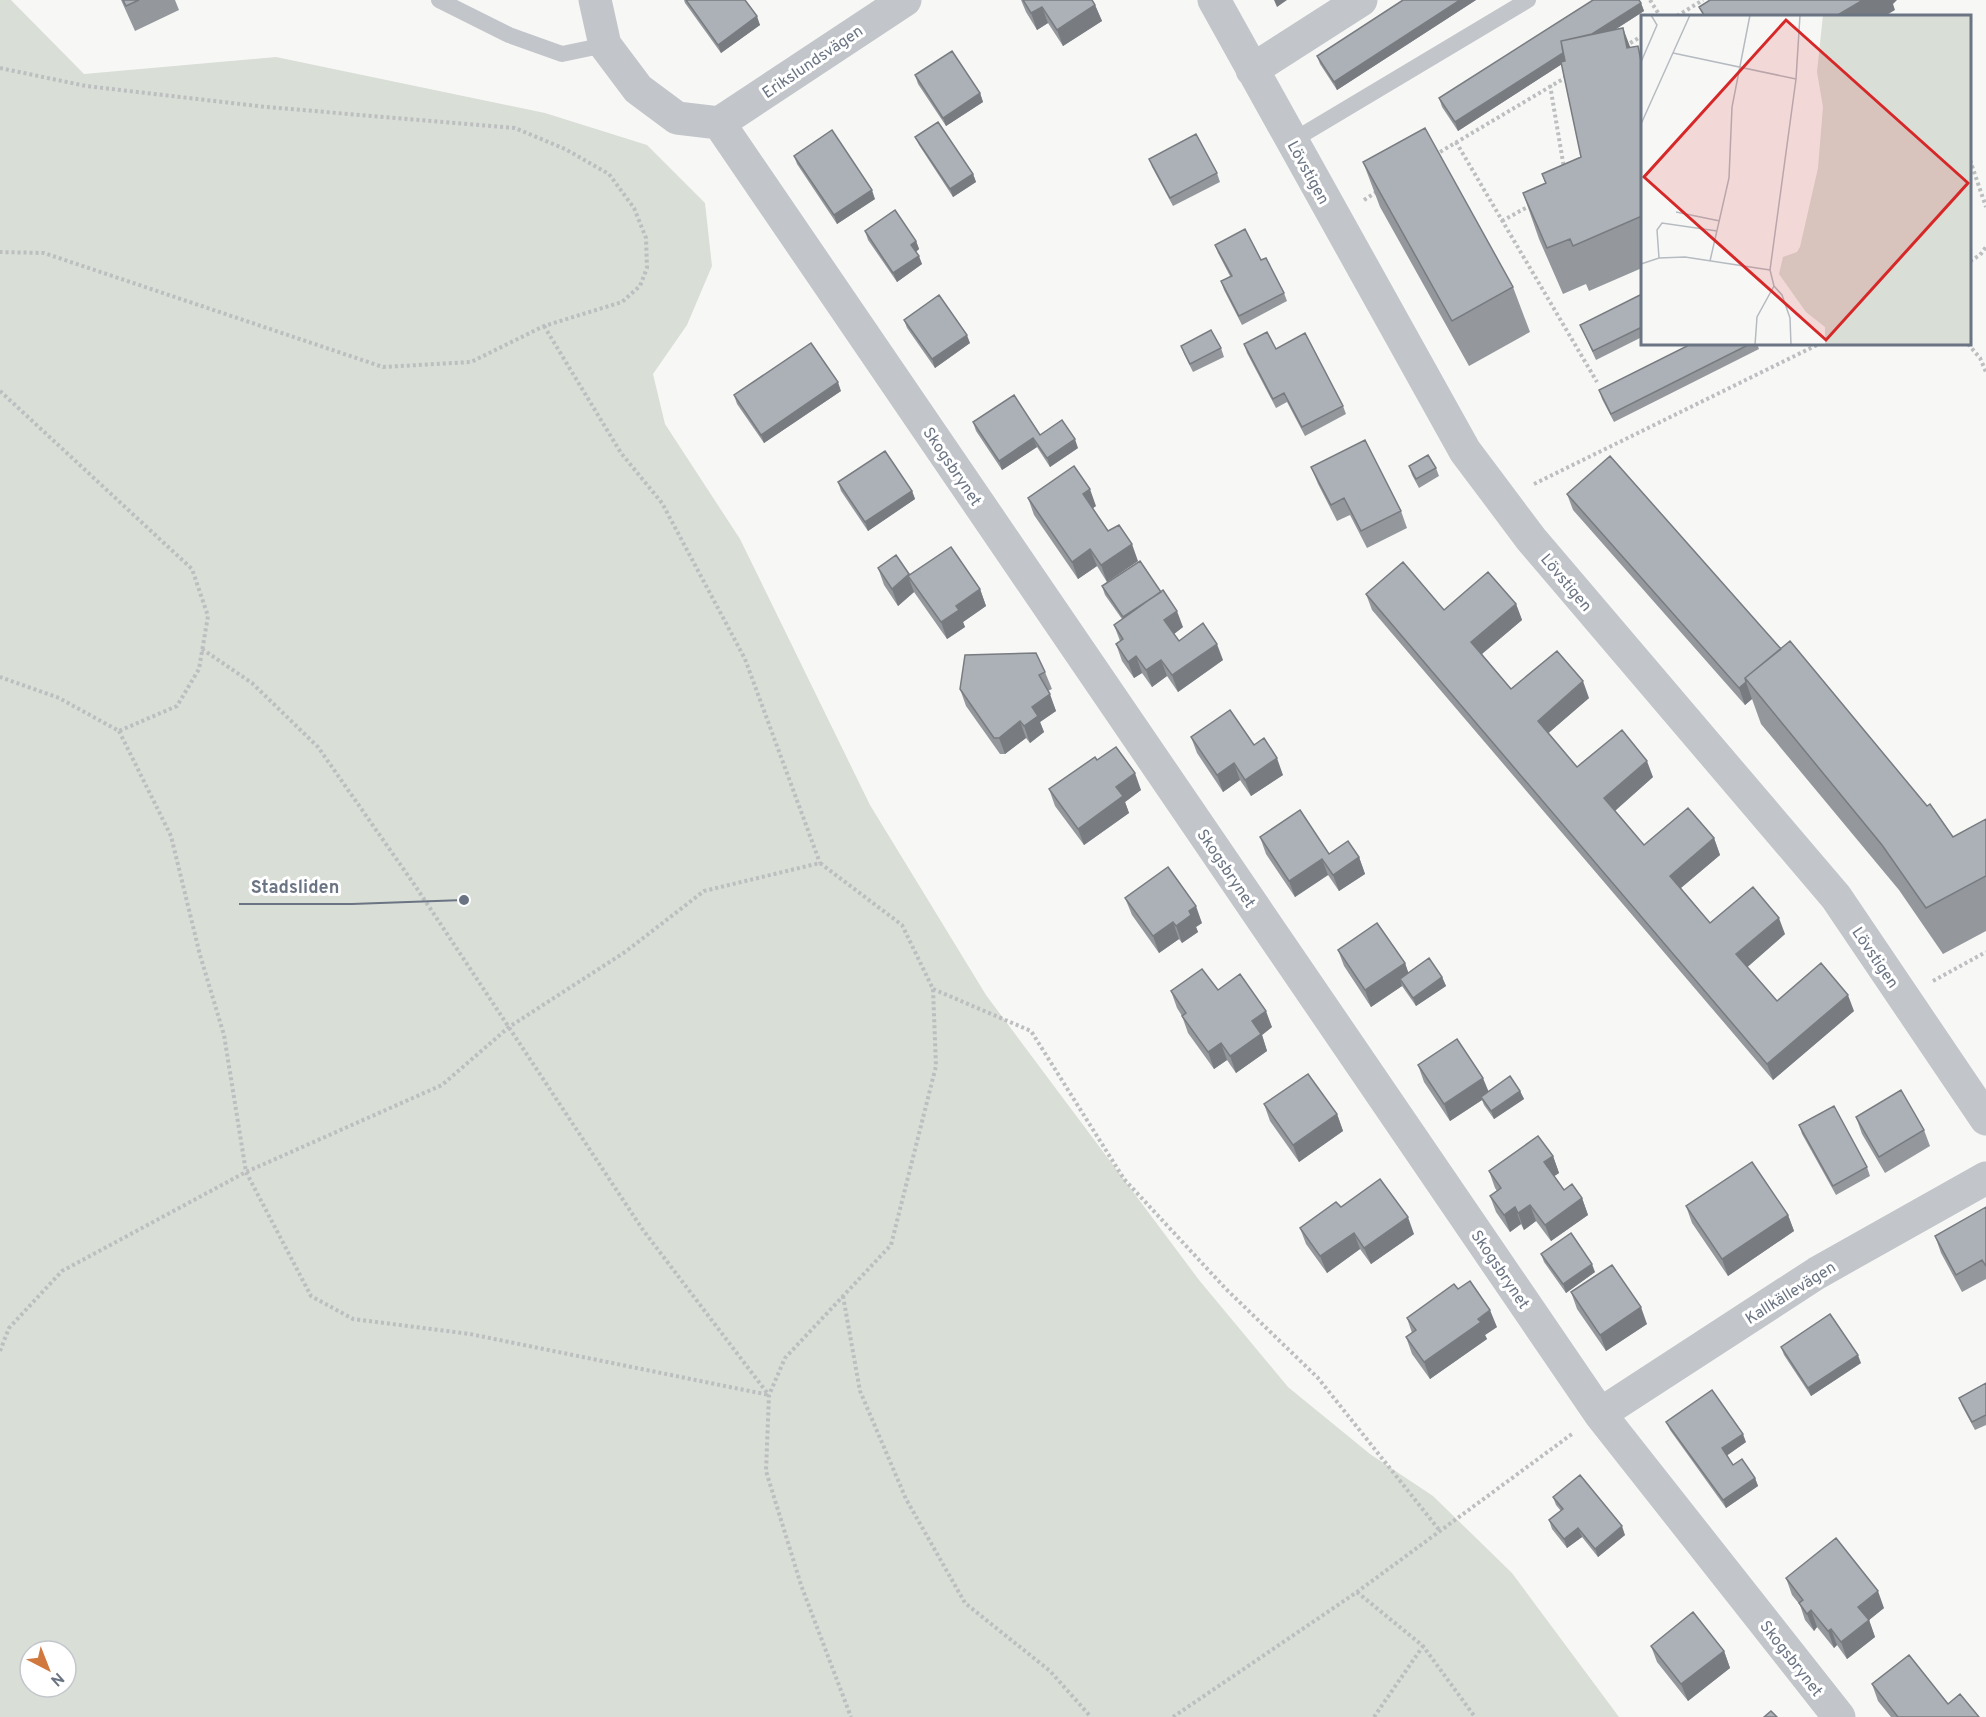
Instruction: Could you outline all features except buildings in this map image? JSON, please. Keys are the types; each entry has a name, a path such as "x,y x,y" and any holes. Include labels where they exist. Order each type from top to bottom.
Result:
{"street":[{"path":"594,0 605,45 638,89 677,118 719,123"},
{"name":"Erikslundsvägen","path":"719,123 905,0"},
{"name":"Lövstigen","path":"1214,0 1465,451 1531,538 1836,897 1986,1119"},
{"path":"1252,70 1360,0"},
{"name":"Skogsbrynet","path":"719,123 1600,1414 1839,1717"},
{"name":"Kallkällevägen","path":"1600,1414 1817,1273 1986,1178"}],"lane":[{"path":"439,0 509,35 562,54 605,45"},
{"path":"1292,141 1528,0"}],"path":[{"path":"1650,0 1659,15"},
{"path":"1679,15 1703,0"},
{"path":"1622,47 1641,37"},
{"path":"0,68 86,86 266,107 515,128 565,149 609,174 634,207 646,238 647,268 640,285 622,302 544,326 471,362 383,367 44,253 0,252"},
{"path":"1426,161 1571,74"},
{"path":"1550,85 1565,174"},
{"path":"1456,142 1597,382"},
{"path":"1971,163 1986,207"},
{"path":"1335,218 1385,186"},
{"path":"1502,221 1539,200"},
{"path":"1971,260 1980,255 1986,247"},
{"path":"544,326 621,453 662,502 745,658 820,862 902,925 933,989 936,1066 891,1245 785,1358 769,1395 766,1471 801,1585 851,1717"},
{"path":"1501,500 1817,345"},
{"path":"1969,345 1980,357 1986,372"},
{"path":"0,391 192,569 208,616 199,669 177,706 120,730"},
{"path":"202,649 252,684 318,747 416,886 643,1230 769,1395"},
{"path":"0,677 59,698 120,730 171,836 200,955 224,1035 246,1172 311,1296 354,1320 470,1334 769,1395"},
{"path":"0,1351 9,1328 62,1271 246,1172 442,1085 509,1027 625,952 704,891 820,862"},
{"path":"1904,997 1986,952"},
{"path":"933,989 1031,1031 1124,1179 1226,1289 1318,1378 1440,1531"},
{"path":"843,1296 860,1391 906,1499 965,1603 1050,1671 1091,1717"},
{"path":"1173,1717 1357,1592 1600,1414"},
{"path":"1357,1592 1424,1646 1475,1717"},
{"path":"1374,1717 1424,1646"}],"shaded area":[{"path":"0,0 11,0 84,74 276,57 545,113 647,145 705,203 712,266 687,325 653,374 665,424 740,539 870,805 986,995 1199,1280 1288,1387 1370,1454 1433,1496 1512,1573 1619,1717 0,1717"}],"place":[{"name":"Stadsliden","path":"464,900"}]}
